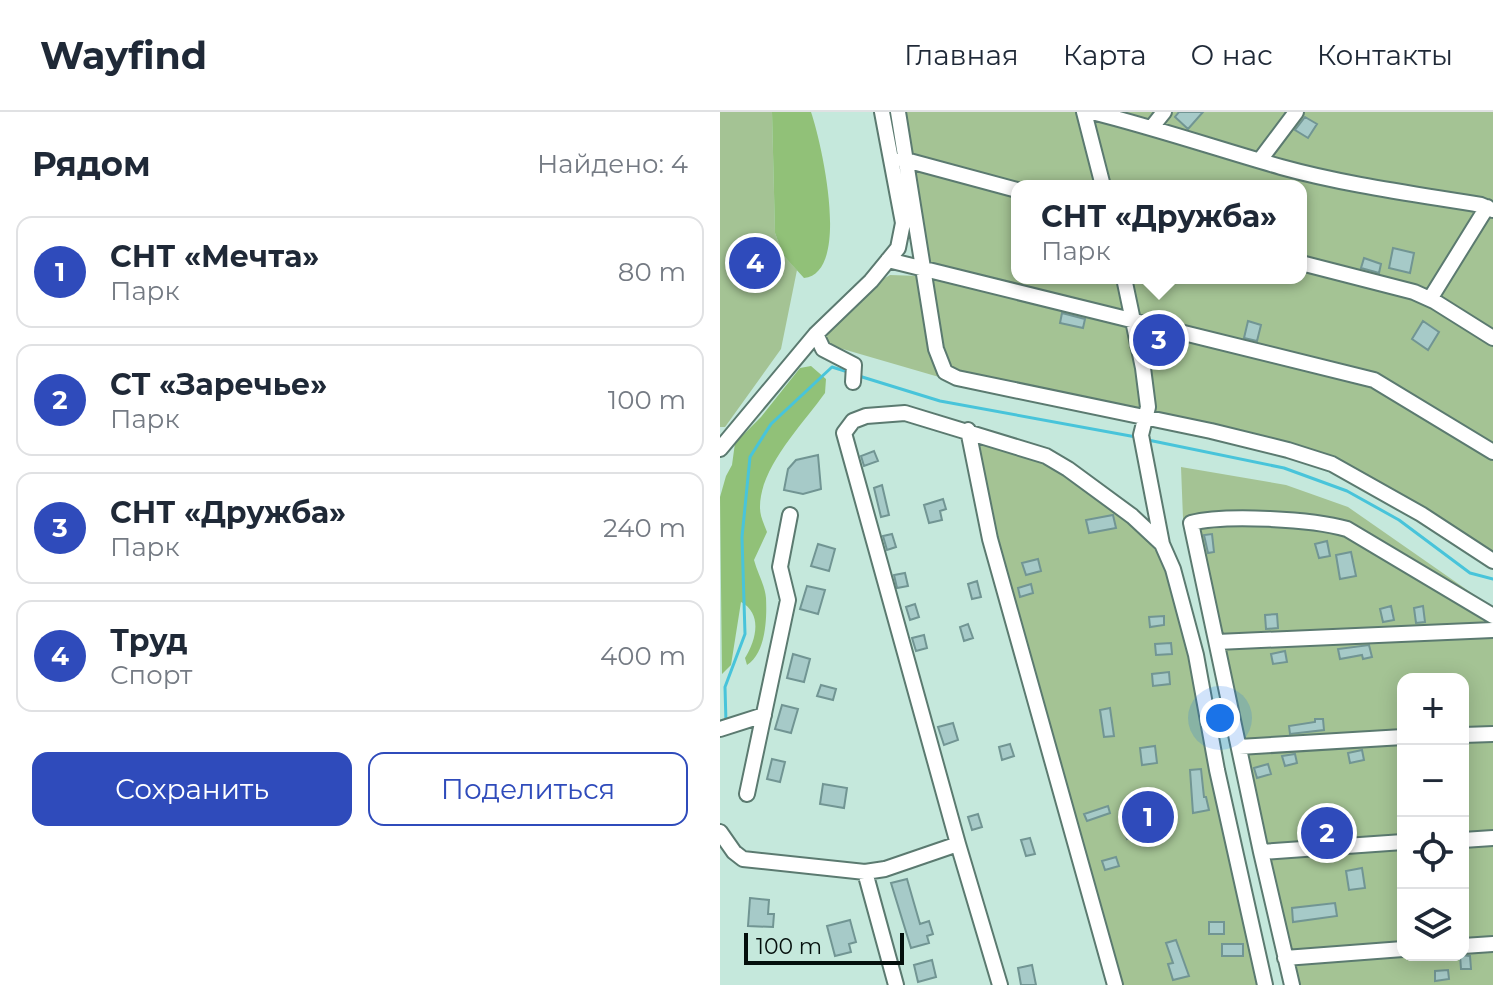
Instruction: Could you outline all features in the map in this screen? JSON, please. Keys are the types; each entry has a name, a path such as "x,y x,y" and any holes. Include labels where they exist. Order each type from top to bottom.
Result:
{"street":[{"path":"721,447 816,334 898,248 903,223 882,112"},
{"path":"898,112 936,349 945,372 957,378 1288,450 1332,464 1421,514 1493,561"},
{"path":"1084,112 1101,180"},
{"path":"1092,112 1260,160 1369,186 1490,208 1430,299"},
{"path":"1152,127 1164,112"},
{"path":"1260,160 1296,112"},
{"path":"890,156 1011,188"},
{"path":"888,260 1374,380 1493,452"},
{"path":"1307,265 1414,292 1493,338"},
{"path":"1125,284 1148,407 1141,435 1162,544 1173,569 1196,655 1217,770 1265,985"},
{"path":"816,334 823,349 854,374"},
{"path":"1000,985 844,433 853,421 866,416 905,413 1046,456 1132,516 1162,544"},
{"path":"968,430 994,554 1115,985"},
{"path":"747,794 788,600 780,567 790,515"},
{"path":"1292,985 1191,523 1211,518 1328,523 1347,529 1493,616"},
{"path":"1217,642 1493,630"},
{"path":"720,729 764,715"},
{"path":"1469,735 1493,734"},
{"path":"1239,747 1397,737"},
{"path":"720,832 743,859 865,872 885,869 958,844"},
{"path":"1469,840 1493,838"},
{"path":"1261,852 1397,842"},
{"path":"865,872 896,985"},
{"path":"1469,946 1493,944"},
{"path":"1285,958 1397,949"}],"green space":[{"path":"720,112 772,112 775,233 783,255 797,270 781,349 725,427 720,427"},
{"path":"772,112 811,112 821,149 829,204 827,254 818,271 804,278 783,255 775,233"},
{"path":"893,112 1493,112 1493,565 1370,490 1290,455 963,384 829,345 822,334 870,287 890,275 920,276"},
{"path":"811,366 826,379 825,393 774,462 762,493 760,511 767,532 754,560 766,598 762,644 747,665 745,658 754,636 755,620 748,607 741,602 731,665 722,674 720,497 732,465 735,443 761,417 800,368"},
{"path":"974,442 1043,458 1152,539 1165,561 1191,650 1261,985 1120,985 996,559"},
{"path":"1181,467 1286,485 1348,507 1493,608 1493,985 1285,985 1183,518"}],"building":[{"path":"1179,112 1203,112 1188,129 1175,117"},
{"path":"1305,117 1317,124 1308,138 1295,130"},
{"path":"757,244 770,247 763,277 751,274"},
{"path":"1393,248 1414,253 1410,273 1389,268"},
{"path":"1364,258 1381,264 1379,273 1361,268"},
{"path":"1062,313 1085,319 1083,328 1060,323"},
{"path":"1248,321 1261,325 1257,341 1244,338"},
{"path":"1423,321 1439,332 1428,350 1412,339"},
{"path":"874,451 878,461 864,466 861,456"},
{"path":"818,455 821,489 803,494 784,490 788,469 796,460"},
{"path":"882,485 889,515 881,517 874,488"},
{"path":"943,499 946,509 940,511 942,520 929,523 924,505"},
{"path":"1113,515 1116,528 1089,533 1086,520"},
{"path":"892,534 896,547 887,550 883,536"},
{"path":"1212,534 1214,552 1208,553 1204,535"},
{"path":"1327,541 1330,556 1319,558 1315,544"},
{"path":"818,544 835,549 829,571 811,566"},
{"path":"1351,552 1356,576 1340,579 1336,555"},
{"path":"1038,559 1041,571 1026,575 1022,563"},
{"path":"905,573 908,586 897,588 894,575"},
{"path":"977,581 981,597 972,599 968,584"},
{"path":"1031,584 1033,593 1020,597 1018,588"},
{"path":"807,586 825,590 818,614 800,609"},
{"path":"915,604 919,617 910,620 906,607"},
{"path":"1391,606 1394,620 1383,622 1380,609"},
{"path":"1423,606 1425,622 1416,623 1414,608"},
{"path":"1277,614 1278,628 1266,629 1265,615"},
{"path":"1164,616 1164,625 1150,627 1149,617"},
{"path":"968,624 973,638 964,641 960,627"},
{"path":"924,635 927,648 916,651 912,638"},
{"path":"1171,643 1172,654 1156,655 1155,644"},
{"path":"1369,645 1372,657 1363,659 1362,655 1340,659 1338,649"},
{"path":"1285,651 1287,662 1273,664 1271,654"},
{"path":"793,654 810,659 804,682 787,678"},
{"path":"1169,672 1170,684 1153,686 1152,674"},
{"path":"821,685 836,689 833,700 817,696"},
{"path":"782,705 798,709 791,733 775,729"},
{"path":"1110,708 1114,736 1104,737 1100,710"},
{"path":"1315,719 1323,719 1324,730 1290,734 1289,726 1315,722"},
{"path":"953,723 958,740 944,745 938,727"},
{"path":"1010,744 1014,756 1002,760 999,747"},
{"path":"1155,746 1157,763 1142,765 1140,748"},
{"path":"1362,750 1364,760 1350,763 1348,753"},
{"path":"1295,754 1297,763 1285,766 1282,756"},
{"path":"772,759 785,762 780,782 767,779"},
{"path":"1268,764 1271,774 1257,778 1254,768"},
{"path":"1201,769 1204,797 1209,810 1193,813 1190,770"},
{"path":"823,784 847,788 844,808 820,804"},
{"path":"1108,806 1110,813 1087,821 1084,814"},
{"path":"978,814 982,827 972,830 968,817"},
{"path":"1138,821 1142,834 1127,839 1124,829 1129,827 1128,823"},
{"path":"1030,838 1035,854 1026,856 1021,840"},
{"path":"1116,857 1119,866 1105,870 1102,861"},
{"path":"1362,868 1365,888 1349,890 1346,871"},
{"path":"907,879 920,924 929,921 933,934 927,936 929,943 911,948 891,883"},
{"path":"750,898 769,900 768,914 774,914 773,927 748,926"},
{"path":"1335,903 1337,916 1293,922 1292,908"},
{"path":"850,920 856,942 849,944 851,952 835,956 827,926"},
{"path":"1209,922 1224,922 1224,934 1209,934"},
{"path":"1176,940 1189,976 1173,980 1168,964 1173,963 1166,943"},
{"path":"1222,944 1243,944 1243,956 1222,956"},
{"path":"1470,956 1471,969 1461,969 1460,961 1469,961"},
{"path":"932,960 936,977 918,982 914,965"},
{"path":"1032,965 1036,985 1021,985 1018,968"},
{"path":"1448,970 1449,979 1435,981 1435,971"}],"waterway":[{"path":"726,723 725,687 745,634 742,537 750,457 771,424 832,367 848,372"},
{"path":"859,376 940,401 1136,437"},
{"path":"1148,440 1284,468 1347,491 1399,520 1470,573 1493,579"}],"place":[{"name":"Труд","path":"755,263"},
{"name":"СНТ «Дружба»","path":"1159,340"},
{"name":"СНТ «Мечта»","path":"1148,817"},
{"name":"СТ «Заречье»","path":"1327,833"}]}
